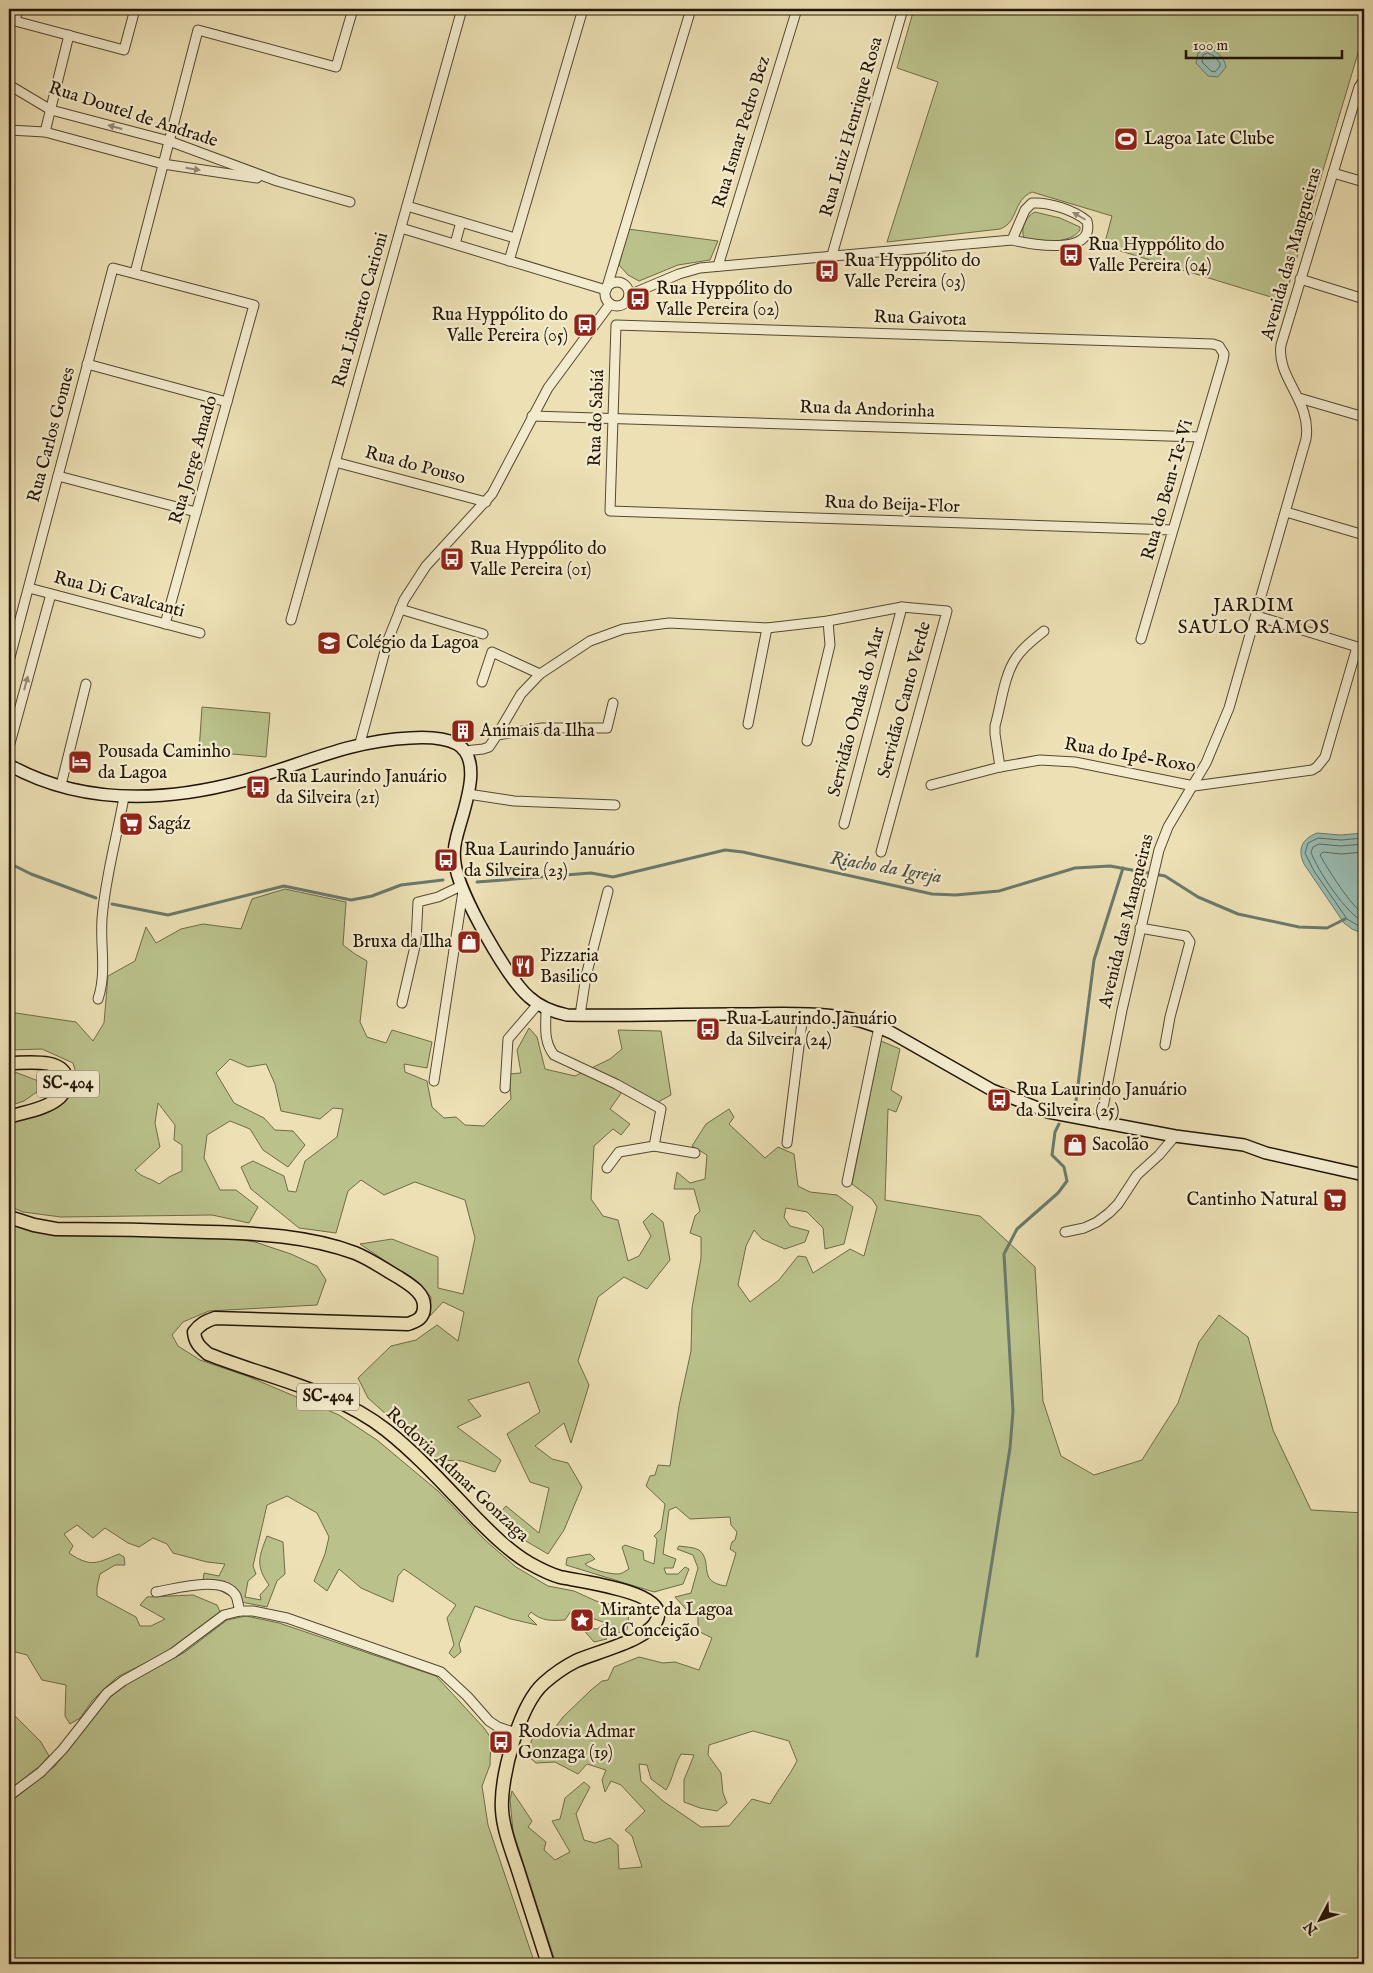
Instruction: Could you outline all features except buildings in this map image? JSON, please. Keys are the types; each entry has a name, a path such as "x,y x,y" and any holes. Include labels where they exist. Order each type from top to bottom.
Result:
{"main road":[{"path":"9,765 29,775 61,785 124,797 170,796 224,786 268,774 322,754 360,744 397,738 434,738 458,744 465,751 471,771 468,794 455,842 455,865 462,889 478,921 517,984 542,1007 558,1013 580,1015 803,1014 854,1018 879,1026 966,1076 1009,1098 1048,1112 1175,1136 1244,1145 1266,1153 1364,1175"},
{"name":"SC-404","path":"9,1063 54,1065 62,1069 67,1077 68,1084 59,1098 48,1104 9,1117"},
{"name":"Rodovia Admar Gonzaga","path":"9,1217 34,1225 56,1229 187,1230 281,1236 353,1252 370,1260 400,1279 421,1296 424,1304 424,1314 417,1321 408,1324 215,1318 206,1320 199,1326 194,1332 195,1340 208,1354 333,1399 373,1421 410,1451 504,1545 533,1565 558,1576 638,1594 654,1603 658,1611 658,1617 647,1632 574,1662 541,1686 529,1702 516,1733 503,1789 502,1811 507,1834 548,1964"}],"street":[{"path":"18,9 15,20 124,50 135,9"},
{"path":"135,273 198,30 336,67 353,9"},
{"name":"Rua Liberato Carioni","path":"291,620 462,9"},
{"path":"508,260 583,9"},
{"path":"691,9 606,290 605,295 610,304 614,306 624,304 629,295 679,274 718,266 1012,240 1043,246 1071,244 1079,241 1087,233 1087,221 1075,213 1044,204 1032,203 1025,210 1012,240"},
{"name":"Rua Ismar Pedro Bez","path":"718,266 798,9"},
{"name":"Rua Luiz Henrique Rosa","path":"832,255 903,9"},
{"path":"45,132 69,35"},
{"name":"Avenida das Mangueiras","path":"1100,1123 1122,1010 1159,850 1168,827 1206,763 1229,708 1257,616 1307,430 1303,408 1283,367 1280,352 1300,279 1359,87 1364,80"},
{"name":"Rua Doutel de Andrade","path":"9,85 51,110 169,142 277,181 350,202"},
{"name":"Rua Doutel de Andrade","path":"9,130 45,132 163,164 277,181"},
{"path":"1333,173 1364,182"},
{"path":"407,206 515,238"},
{"path":"455,244 461,222"},
{"path":"401,228 606,290"},
{"name":"Rua Carlos Gomes","path":"9,661 113,268 135,273"},
{"name":"Rua Jorge Amado","path":"135,273 254,305 165,624"},
{"path":"1300,279 1364,299"},
{"path":"606,290 611,284 619,282 626,287 629,295"},
{"path":"360,744 388,640 400,609 415,580 486,502 499,483 548,388 610,304"},
{"name":"Rua Gaivota","path":"616,325 1213,344 1222,350"},
{"name":"Rua do Sabiá","path":"610,511 616,325"},
{"name":"Rua do Bem-Te-Vi","path":"1141,639 1223,360 1222,350"},
{"path":"88,364 227,402"},
{"path":"1298,398 1364,417"},
{"name":"Rua da Andorinha","path":"532,416 1200,437"},
{"name":"Rua do Pouso","path":"335,462 486,502"},
{"path":"58,476 196,512"},
{"name":"Rua do Beija-Flor","path":"610,511 1173,530"},
{"path":"1286,512 1364,535"},
{"name":"Rua Di Cavalcanti","path":"29,588 200,633"},
{"path":"9,747 51,594"},
{"name":"Servidão Canto Verde","path":"465,751 489,747 498,736 521,694 540,674 583,644 623,629 677,623 768,628 828,621 902,607 946,611 881,852"},
{"name":"Servidão Ondas do Mar","path":"844,824 902,607"},
{"path":"400,609 483,634"},
{"path":"1257,616 1361,648"},
{"path":"808,741 830,645 828,621"},
{"path":"748,724 768,628"},
{"path":"1000,767 995,726 1010,669 1027,645 1044,632"},
{"name":"Rua do Ipê-Roxo","path":"931,785 1000,767 1040,760 1075,762 1194,786 1305,772 1317,767 1326,757 1361,648"},
{"path":"482,682 492,652 540,674"},
{"path":"61,785 86,684"},
{"path":"498,736 542,728 607,728 613,703"},
{"path":"468,794 514,801 615,805"},
{"path":"98,999 104,977 103,908 124,797"},
{"path":"402,1003 416,942 418,902 462,889 434,1080"},
{"path":"580,1015 586,976 608,891"},
{"path":"1140,928 1186,936 1190,942 1170,1017 1165,1045"},
{"path":"505,1088 508,1039 542,1007"},
{"path":"542,1007 545,1036 554,1055 616,1084 661,1109 654,1146"},
{"path":"787,1143 803,1014"},
{"path":"847,1182 879,1026"},
{"path":"1065,1232 1084,1228 1097,1222 1109,1213 1118,1204 1137,1175 1159,1155 1175,1136"},
{"path":"607,1168 619,1152 654,1146 695,1153"},
{"path":"156,1592 201,1584 223,1586 235,1595 240,1611"},
{"path":"9,1796 41,1772 63,1750 107,1693 122,1681 174,1653 224,1615 240,1611 253,1611 287,1618 441,1672 467,1696 489,1721 498,1727 516,1733"}],"green space":[{"name":"Lagoa Iate Clube","path":"914,9 1364,9 1364,33 1284,301 1104,246 1112,216 1032,192 1021,201 1010,222 1000,229 887,242 938,82 897,68"},
{"path":"1035,212 1060,218 1080,227 1080,230 1076,235 1062,240 1038,241 1024,238 1023,230 1025,223 1029,216"},
{"path":"628,229 718,241 710,260 678,265 639,281 628,275 619,265"},
{"path":"202,707 270,713 266,757 199,751"},
{"path":"285,889 346,902 343,945 367,961 360,1022 367,1037 386,1043 392,1030 432,1042 427,1068 404,1064 405,1072 427,1081 432,1107 444,1118 456,1117 465,1125 484,1126 511,1099 509,1074 521,1073 517,1050 529,1028 537,1037 545,1069 575,1076 610,1059 622,1049 618,1030 661,1031 671,1095 649,1107 622,1092 610,1109 630,1124 621,1135 613,1129 594,1146 591,1199 603,1216 618,1220 628,1261 639,1256 651,1236 643,1222 652,1213 663,1222 670,1260 647,1289 624,1277 598,1297 578,1361 589,1385 571,1443 564,1423 535,1446 552,1459 568,1463 582,1487 564,1530 548,1554 507,1530 498,1515 506,1506 539,1533 549,1488 530,1482 507,1434 540,1412 529,1382 468,1400 481,1416 457,1427 501,1460 495,1472 462,1461 437,1460 368,1398 358,1378 391,1346 416,1340 437,1325 458,1341 464,1312 443,1302 430,1316 431,1297 418,1283 360,1244 392,1239 438,1257 438,1288 463,1294 475,1238 465,1200 415,1182 384,1195 361,1180 348,1191 336,1233 299,1228 251,1189 241,1167 253,1161 284,1176 288,1191 296,1192 305,1161 337,1137 343,1109 333,1108 320,1119 281,1111 275,1084 266,1064 248,1067 230,1059 216,1073 234,1103 264,1118 275,1130 293,1131 305,1145 288,1167 263,1150 250,1129 230,1121 207,1135 204,1158 220,1190 236,1190 258,1207 249,1223 212,1215 61,1217 23,1212 9,1206 9,1121 67,1099 79,1083 73,1063 42,1049 9,1050 9,1012 76,1022 93,1041 104,1023 108,976 135,961 146,927 156,943 181,929 203,924 241,929 252,899","holes":["158,1103 175,1125 174,1140 182,1145 182,1171 159,1184 135,1170 160,1147 155,1123"]},
{"path":"881,1041 900,1049 891,1090 902,1097 896,1112 888,1109 885,1200 980,1216 1035,1267 1043,1401 1061,1456 1094,1475 1142,1460 1178,1403 1199,1342 1219,1315 1248,1337 1273,1430 1311,1510 1364,1513 1364,1964 556,1964 513,1831 510,1800 512,1791 532,1821 528,1827 546,1842 544,1850 555,1860 570,1852 552,1821 560,1819 565,1798 584,1782 590,1787 576,1814 584,1840 595,1843 610,1838 618,1845 619,1869 642,1867 632,1836 625,1830 645,1811 621,1785 611,1781 605,1792 602,1780 606,1770 587,1764 578,1774 555,1762 536,1763 527,1755 532,1739 551,1733 563,1717 591,1690 602,1681 608,1680 614,1667 639,1657 663,1663 675,1662 699,1670 712,1638 698,1631 698,1616 686,1609 675,1597 691,1593 698,1568 693,1555 677,1549 679,1546 699,1550 705,1560 708,1576 711,1580 726,1586 736,1553 730,1549 737,1532 731,1525 730,1517 690,1519 676,1507 669,1510 663,1554 676,1559 673,1568 664,1568 666,1574 678,1574 685,1567 689,1569 683,1584 654,1592 566,1565 567,1558 590,1554 595,1559 585,1564 588,1566 596,1570 621,1574 629,1569 622,1547 625,1545 643,1551 644,1560 654,1564 657,1539 654,1536 661,1529 665,1504 646,1486 650,1476 655,1475 658,1465 670,1466 679,1406 691,1351 692,1308 701,1258 701,1237 690,1233 695,1216 700,1211 694,1189 674,1189 677,1172 690,1183 705,1179 707,1155 692,1146 706,1124 729,1109 734,1117 729,1124 765,1158 778,1147 794,1154 798,1186 810,1192 837,1195 853,1207 844,1244 825,1249 823,1228 807,1212 786,1208 784,1217 790,1226 809,1231 805,1242 785,1249 762,1239 754,1230 746,1246 738,1285 750,1302 779,1280 798,1256 806,1257 813,1273 850,1249 864,1256 877,1207 872,1199 852,1184","holes":["753,1731 789,1741 797,1761 770,1804 752,1799 729,1826 701,1827 663,1801 641,1781 639,1764 647,1765 651,1779 666,1790 681,1754 694,1755 684,1780 684,1802 700,1808 717,1811 727,1803 723,1793 721,1773 708,1755 709,1745"]},
{"path":"9,1071 41,1082 41,1089 24,1101 9,1106"},
{"path":"9,1221 215,1236 255,1242 291,1254 317,1266 326,1280 317,1305 209,1311 183,1322 172,1335 178,1346 200,1360 247,1376 339,1415 377,1440 438,1491 485,1540 516,1567 548,1586 574,1591 596,1601 621,1607 629,1614 627,1630 617,1633 609,1627 599,1630 607,1639 594,1642 582,1628 597,1629 606,1623 571,1611 565,1620 546,1620 531,1612 528,1616 537,1625 511,1619 475,1606 459,1644 461,1652 454,1658 449,1653 454,1645 447,1618 456,1605 404,1569 398,1576 393,1602 361,1588 339,1569 327,1591 314,1581 325,1554 329,1537 317,1513 287,1496 267,1505 253,1566 256,1574 248,1581 245,1597 261,1600 260,1595 269,1585 260,1566 260,1555 267,1536 283,1542 285,1574 277,1581 267,1607 241,1602 203,1581 204,1573 219,1576 225,1564 207,1562 173,1553 167,1544 153,1538 139,1547 128,1543 105,1528 93,1538 77,1525 64,1534 73,1546 69,1553 83,1561 94,1563 119,1554 124,1557 125,1565 115,1565 100,1574 97,1596 136,1617 140,1626 151,1626 165,1619 140,1605 147,1597 193,1595 217,1605 221,1614 176,1648 117,1677 93,1700 80,1718 70,1724 65,1716 66,1685 42,1680 27,1655 12,1651 9,1659"},
{"path":"246,1616 279,1623 436,1676 484,1728 491,1738 490,1765 482,1786 488,1825 535,1964 9,1964 9,1803 55,1766 110,1697 126,1684 185,1652 227,1620"},
{"path":"9,1710 41,1742 49,1756 40,1766 9,1790"}],"water":[{"path":"1206,46 1219,54 1225,63 1226,67 1218,77 1208,76 1196,63 1198,53"},
{"path":"1317,833 1340,835 1364,833 1364,934 1344,923 1304,864 1301,854 1302,845 1304,841"}],"waterway":[{"name":"Riacho da Igreja","path":"477,882 591,873 613,877 725,850 743,852 932,894 956,895 999,891 1075,868 1110,866 1165,876 1198,897 1238,914 1299,927 1327,928 1345,919"},
{"name":"Riacho da Igreja","path":"9,863 31,874 96,898"},
{"path":"1072,1109 1076,1101 1094,960 1123,868"},
{"name":"Riacho da Igreja","path":"112,904 168,915 284,886 351,900 372,896 401,885 443,880"},
{"path":"977,1656 1010,1448 1013,1411 1004,1254 1017,1229 1058,1193 1067,1181 1064,1167 1052,1155 1055,1132 1059,1124"}],"place":[{"name":"Lagoa Iate Clube","path":"1126,139"},
{"name":"Rua Hyppólito do Valle Pereira (04)","path":"1071,255"},
{"name":"Rua Hyppólito do Valle Pereira (03)","path":"827,271"},
{"name":"Rua Hyppólito do Valle Pereira (02)","path":"638,299"},
{"name":"Rua Hyppólito do Valle Pereira (05)","path":"585,325"},
{"name":"Rua Hyppólito do Valle Pereira (01)","path":"452,559"},
{"name":"Colégio da Lagoa","path":"329,643"},
{"name":"Animais da Ilha","path":"463,731"},
{"name":"Pousada Caminho da Lagoa","path":"80,762"},
{"name":"Rua Laurindo Januário da Silveira (21)","path":"258,787"},
{"name":"Sagáz","path":"131,824"},
{"name":"Rua Laurindo Januário da Silveira (23)","path":"446,860"},
{"name":"Bruxa da Ilha","path":"469,942"},
{"name":"Pizzaria Basilico","path":"523,966"},
{"name":"Rua Laurindo Januário da Silveira (24)","path":"708,1029"},
{"name":"Rua Laurindo Januário da Silveira (25)","path":"999,1100"},
{"name":"Sacolão","path":"1075,1145"},
{"name":"Cantinho Natural","path":"1335,1200"},
{"name":"Mirante da Lagoa da Conceição","path":"582,1620"},
{"name":"Rodovia Admar Gonzaga (19)","path":"501,1742"}],"district":[{"name":"JARDIM SAULO RAMOS","path":"1254,617"}]}
